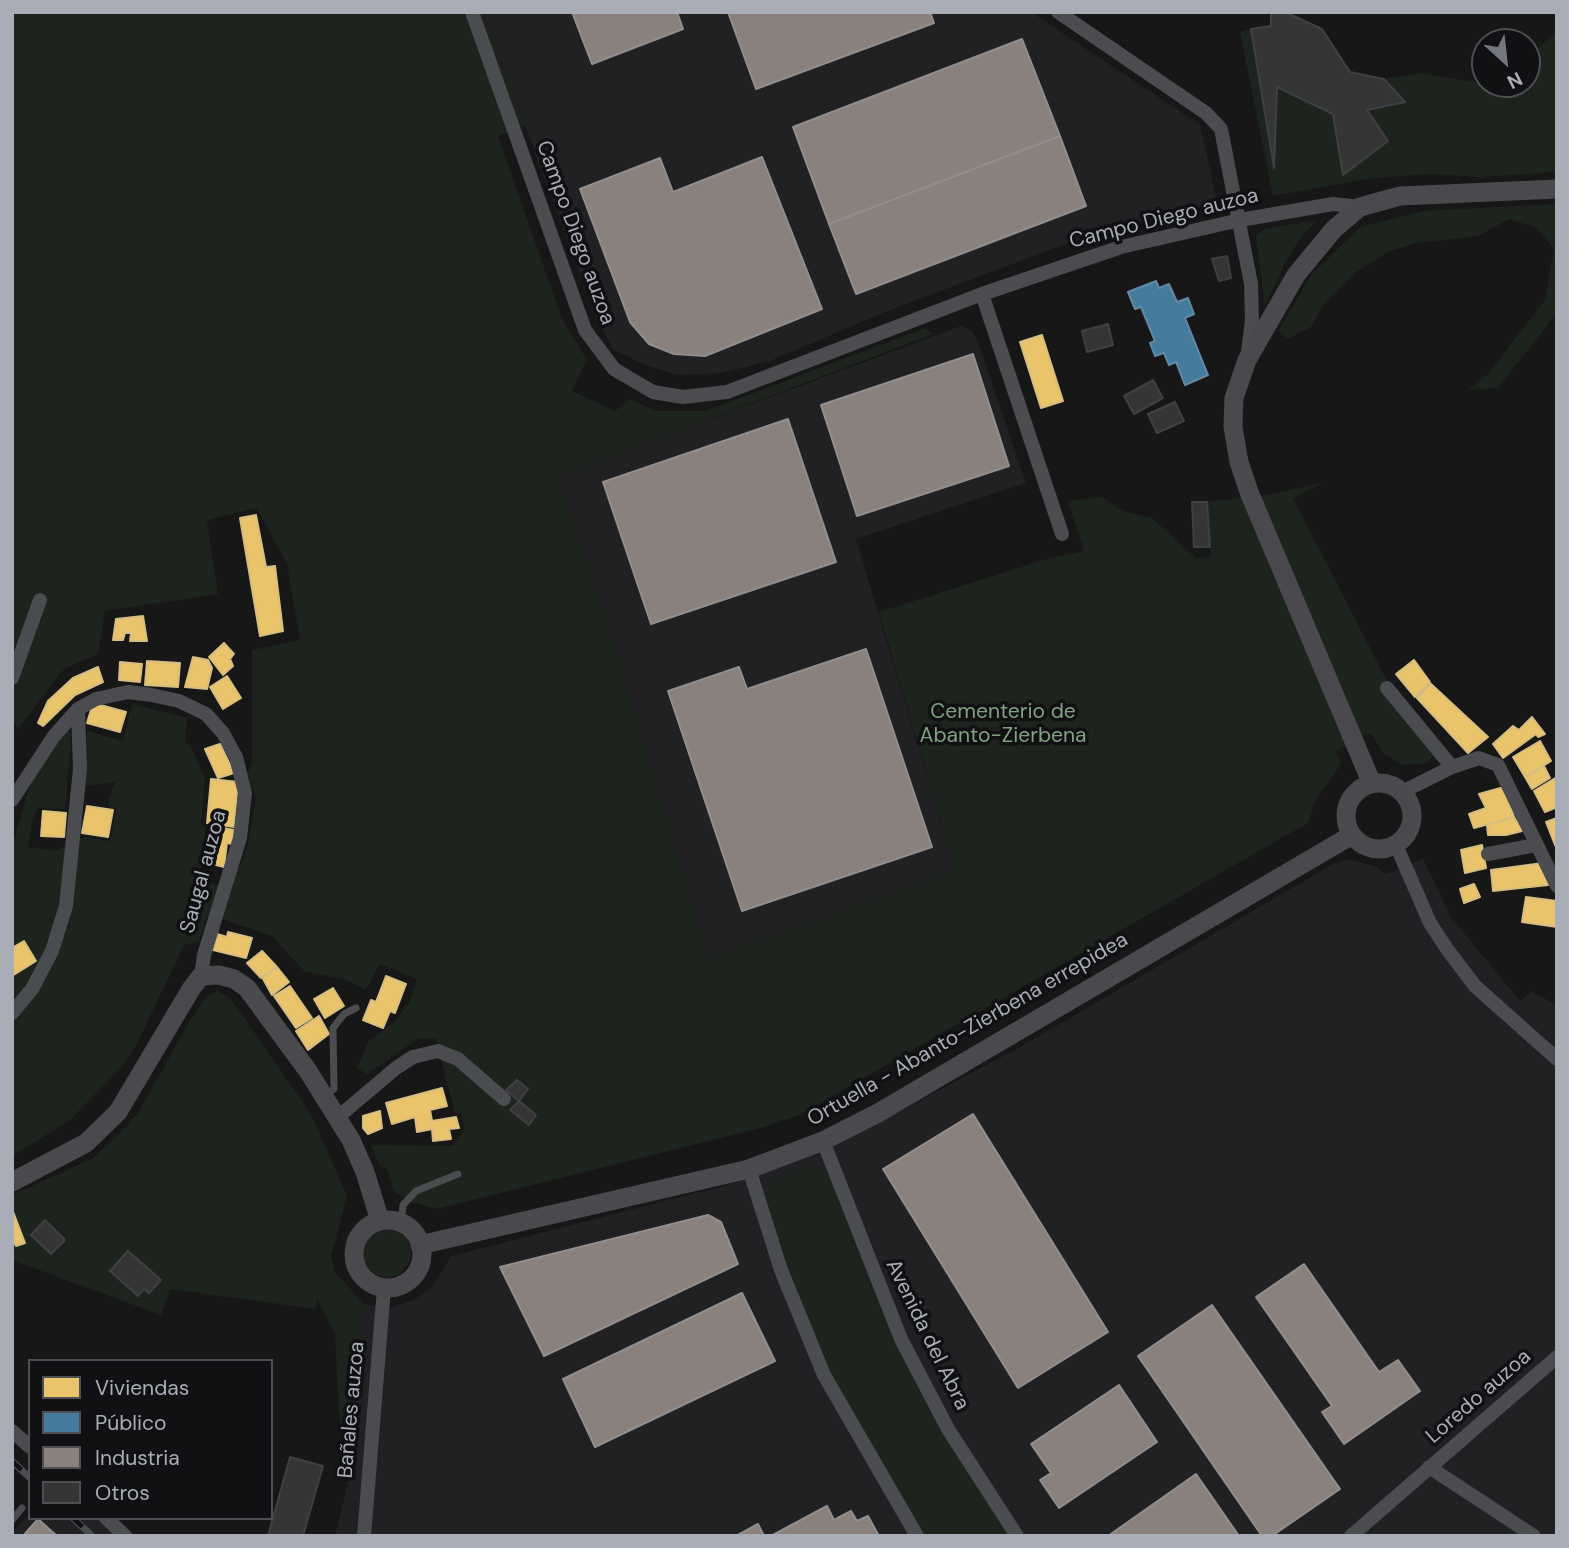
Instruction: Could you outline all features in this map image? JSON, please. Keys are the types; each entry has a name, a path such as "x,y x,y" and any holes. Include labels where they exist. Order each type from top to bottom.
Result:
{"street":[{"name":"Campo Diego auzoa","path":"472,12 576,310 596,347 614,369 653,392 683,397 727,393 982,294 1121,247 1240,220 1333,204 1360,207"},
{"path":"1058,12 1214,120 1224,138 1251,284 1252,320 1247,360"},
{"path":"1372,784 1239,462 1233,427 1234,398 1247,360 1297,275 1317,247 1360,207 1400,196 1557,189"},
{"path":"982,294 1062,534"},
{"path":"12,678 40,600"},
{"path":"1387,688 1452,767"},
{"name":"Saugal auzoa","path":"12,800 54,736 78,709 96,699 128,692 179,701 206,714 223,733 236,757 245,793 240,838 204,955 201,976"},
{"path":"12,1013 32,989 52,951 66,906 80,769 78,709"},
{"path":"1402,792 1452,767 1479,758 1498,765 1556,884"},
{"path":"1372,784 1388,784 1402,792 1412,810 1412,820 1410,831 1396,845 1371,849 1352,835 1347,825 1348,804 1354,795 1372,784"},
{"name":"Ortuella - Abanto-Zierbena errepidea","path":"421,1245 749,1169 823,1141 878,1113 1352,835"},
{"path":"1396,845 1424,912 1447,949 1475,986 1557,1059"},
{"path":"1488,854 1536,845"},
{"path":"12,1182 86,1143 118,1112 141,1077 175,1011 201,976 219,975 234,979 247,988 338,1116 365,1172 380,1221"},
{"path":"338,1116 412,1057 438,1051 458,1059 505,1099"},
{"name":"Avenida del Abra","path":"823,1141 901,1339 948,1429 1017,1536"},
{"path":"749,1169 781,1270 824,1374 917,1536"},
{"path":"380,1221 401,1223 410,1228 421,1245 422,1254 416,1272 402,1284 384,1288 365,1279 355,1261 357,1241 363,1232 380,1221"},
{"name":"Bañales auzoa","path":"364,1536 384,1288"},
{"name":"Loredo auzoa","path":"1351,1536 1557,1357"},
{"path":"12,1431 28,1445"},
{"name":"Loredo auzoa","path":"1429,1468 1534,1536"},
{"path":"108,1520 125,1536"}],"lane":[{"path":"324,1096 334,1089 334,1028 344,1014 356,1009"},
{"path":"401,1223 403,1205 416,1191 457,1174"},
{"path":"12,1520 22,1508"}],"shaded area":[{"path":"483,12 1031,12 1200,125 1216,196 1210,205 1068,243 885,312 770,361 722,373 677,375 642,364 613,349 596,317"},
{"path":"961,326 973,332 977,339 1026,483 856,539 955,870 709,960 619,659 558,476"},
{"path":"1349,859 1377,867 1386,874 1423,859 1451,917 1520,1001 1531,991 1557,1005 1557,1536 335,1536 349,1478 364,1304 389,1308 414,1300 433,1286 451,1256 735,1183 837,1145 1022,1046 1333,864"},
{"path":"28,1515 28,1520 120,1520 136,1536 12,1536 12,1532"}],"green space":[{"name":"Cementerio de Abanto-Zierbena","path":"12,12 483,12 525,126 498,136 562,319 587,360 572,391 615,411 630,399 656,411 706,411 925,328 933,334 558,477 619,659 709,959 955,870 879,612 1050,558 1084,551 1068,501 1102,497 1122,511 1152,518 1196,558 1211,557 1207,502 1272,494 1325,482 1293,498 1387,681 1435,754 1427,763 1402,765 1383,753 1371,733 1336,751 1341,763 1317,796 1308,823 799,1115 764,1127 437,1209 414,1203 394,1192 387,1168 380,1167 371,1145 453,1146 465,1129 461,1113 455,1113 436,1039 419,1038 367,1074 357,1068 368,1042 394,1022 409,1003 417,979 380,964 366,990 344,979 305,972 272,936 208,914 199,941 184,945 135,1048 120,1069 69,1121 12,1156 12,846 29,788 57,739 69,727 71,743 65,809 39,808 33,818 28,847 56,851 83,837 110,841 116,808 109,806 109,797 115,782 86,786 87,731 123,741 132,704 187,718 185,741 192,749 205,779 201,824 206,828 199,881 217,885 232,883 247,849 256,799 248,774 252,762 252,650 300,640 287,564 257,508 207,520 218,594 105,611 98,654 64,669 18,729 12,721"},
{"path":"1251,29 1273,163 1277,87 1333,114 1343,175 1388,141 1367,110 1404,101 1384,79 1422,73 1471,82 1471,98 1541,98 1541,45 1557,31 1557,172 1479,177 1428,174 1366,179 1273,196 1240,32"},
{"path":"1557,204 1557,313 1498,388 1468,390 1489,373 1545,300 1554,249 1537,228 1509,219 1478,236 1416,243 1388,252 1356,272 1325,302 1311,327 1288,339 1278,331 1312,274 1360,227 1423,211"},
{"path":"1317,220 1301,237 1286,261 1265,306 1256,236 1265,229"},
{"path":"218,991 231,999 311,1114 347,1196 331,1256 335,1272 364,1304 349,1478 339,1411 335,1335 317,1298 316,1309 170,1289 161,1315 12,1260 12,1195 93,1158 116,1137 138,1113 192,1017 207,996"},
{"path":"801,1166 816,1166 832,1181 870,1284 903,1358 1011,1536 921,1536 863,1434 821,1352 767,1209 766,1191 770,1182"},
{"path":"387,1229 404,1236 411,1253 404,1270 387,1277 370,1270 363,1253 370,1236"}],"building: Viviendas":[{"path":"1042,335 1063,401 1041,408 1020,342"},
{"path":"256,515 266,567 275,566 283,631 260,636 240,518"},
{"path":"143,616 147,641 130,641 131,633 125,633 123,640 113,640 116,619"},
{"path":"224,643 234,654 230,659 233,666 223,675 209,657"},
{"path":"193,657 208,660 212,668 207,689 185,687"},
{"path":"1414,660 1430,682 1415,697 1396,674"},
{"path":"147,661 180,663 178,687 145,685"},
{"path":"120,662 142,664 140,682 119,680"},
{"path":"98,667 103,682 75,695 43,726 38,723 48,701 73,678"},
{"path":"227,676 241,698 223,709 210,687"},
{"path":"1431,684 1488,737 1468,753 1417,698"},
{"path":"93,703 126,712 120,732 87,723"},
{"path":"1532,717 1545,734 1538,737 1536,734 1503,758 1493,744 1513,726 1519,730"},
{"path":"1540,741 1551,761 1525,777 1513,757"},
{"path":"220,744 234,773 218,778 205,749"},
{"path":"1544,766 1550,778 1532,789 1525,777"},
{"path":"1557,777 1557,807 1545,812 1534,791"},
{"path":"211,779 238,782 234,827 207,823"},
{"path":"1504,787 1514,817 1474,828 1469,814 1486,808 1479,794"},
{"path":"87,806 113,810 108,837 82,833"},
{"path":"43,811 66,813 64,837 41,836"},
{"path":"1514,817 1522,831 1506,835 1488,835 1487,825"},
{"path":"1557,818 1557,850 1546,822"},
{"path":"222,828 234,830 232,844 227,843 224,867 204,862 209,839 220,841"},
{"path":"1482,845 1486,868 1465,873 1461,850"},
{"path":"1543,863 1548,885 1493,891 1491,870"},
{"path":"1474,884 1480,897 1464,903 1460,889"},
{"path":"1526,897 1557,901 1557,927 1522,922"},
{"path":"228,932 252,938 246,958 213,950 217,934 227,937"},
{"path":"24,941 36,961 12,976 12,948"},
{"path":"262,951 277,967 261,978 247,963"},
{"path":"277,967 289,982 272,995 262,977"},
{"path":"386,976 406,984 395,1013 390,1011 383,1028 363,1020 371,1000 376,1002"},
{"path":"290,986 312,1018 296,1028 274,996"},
{"path":"333,988 344,1006 325,1018 314,999"},
{"path":"319,1016 329,1034 308,1050 296,1031"},
{"path":"442,1088 447,1106 430,1110 432,1121 456,1117 459,1128 449,1129 451,1139 433,1141 432,1129 417,1132 415,1117 392,1124 386,1103"},
{"path":"380,1111 382,1128 368,1134 363,1128 363,1116"},
{"path":"12,1209 25,1243 16,1246 12,1237"}],"building: Público":[{"path":"1156,281 1159,288 1169,284 1177,302 1188,298 1194,314 1185,318 1208,375 1185,385 1176,362 1169,365 1164,353 1155,356 1150,343 1155,341 1141,307 1135,309 1128,292"}],"building: Industria":[{"path":"572,12 677,12 683,29 592,64"},
{"path":"728,12 930,12 934,23 756,89"},
{"path":"1022,39 1060,136 829,224 793,127"},
{"path":"1060,136 1086,206 856,294 829,224"},
{"path":"762,157 822,309 705,356 674,354 649,344 630,322 580,189 660,158 673,192"},
{"path":"973,354 1009,466 857,516 821,405"},
{"path":"788,419 836,562 651,624 603,482"},
{"path":"866,649 932,847 742,911 668,691 739,667 747,689"},
{"path":"973,1114 1108,1332 1018,1388 883,1169"},
{"path":"708,1215 721,1222 738,1264 544,1356 500,1267"},
{"path":"1304,1264 1379,1372 1398,1360 1420,1391 1344,1444 1322,1412 1332,1406 1256,1297"},
{"path":"742,1293 775,1361 595,1447 563,1379"},
{"path":"1212,1305 1340,1489 1272,1536 1262,1536 1138,1356"},
{"path":"1119,1385 1157,1442 1059,1508 1040,1480 1051,1473 1031,1444"},
{"path":"1196,1474 1239,1536 1108,1536"},
{"path":"827,1506 834,1520 851,1511 857,1521 868,1516 879,1536 771,1536"},
{"path":"39,1520 57,1536 23,1536"},
{"path":"758,1524 764,1536 736,1536"}],"building: Otros":[{"path":"1271,12 1285,12 1322,29 1350,72 1384,79 1405,102 1367,110 1388,141 1343,175 1333,114 1277,87 1274,168 1251,29 1271,26"},
{"path":"1227,256 1231,278 1219,281 1212,259"},
{"path":"1108,324 1113,345 1087,352 1082,331"},
{"path":"1153,380 1163,398 1134,414 1124,396"},
{"path":"1175,402 1184,421 1157,433 1148,414"},
{"path":"1192,502 1207,502 1210,547 1194,547"},
{"path":"517,1080 528,1089 519,1101 506,1090"},
{"path":"519,1101 536,1115 529,1125 510,1110"},
{"path":"45,1220 65,1240 51,1254 31,1235"},
{"path":"128,1251 161,1280 149,1293 144,1289 138,1296 110,1271"},
{"path":"290,1457 323,1466 303,1536 268,1536"}],"railway":[{"path":"12,1461 28,1476"},
{"path":"75,1520 92,1536"}]}
